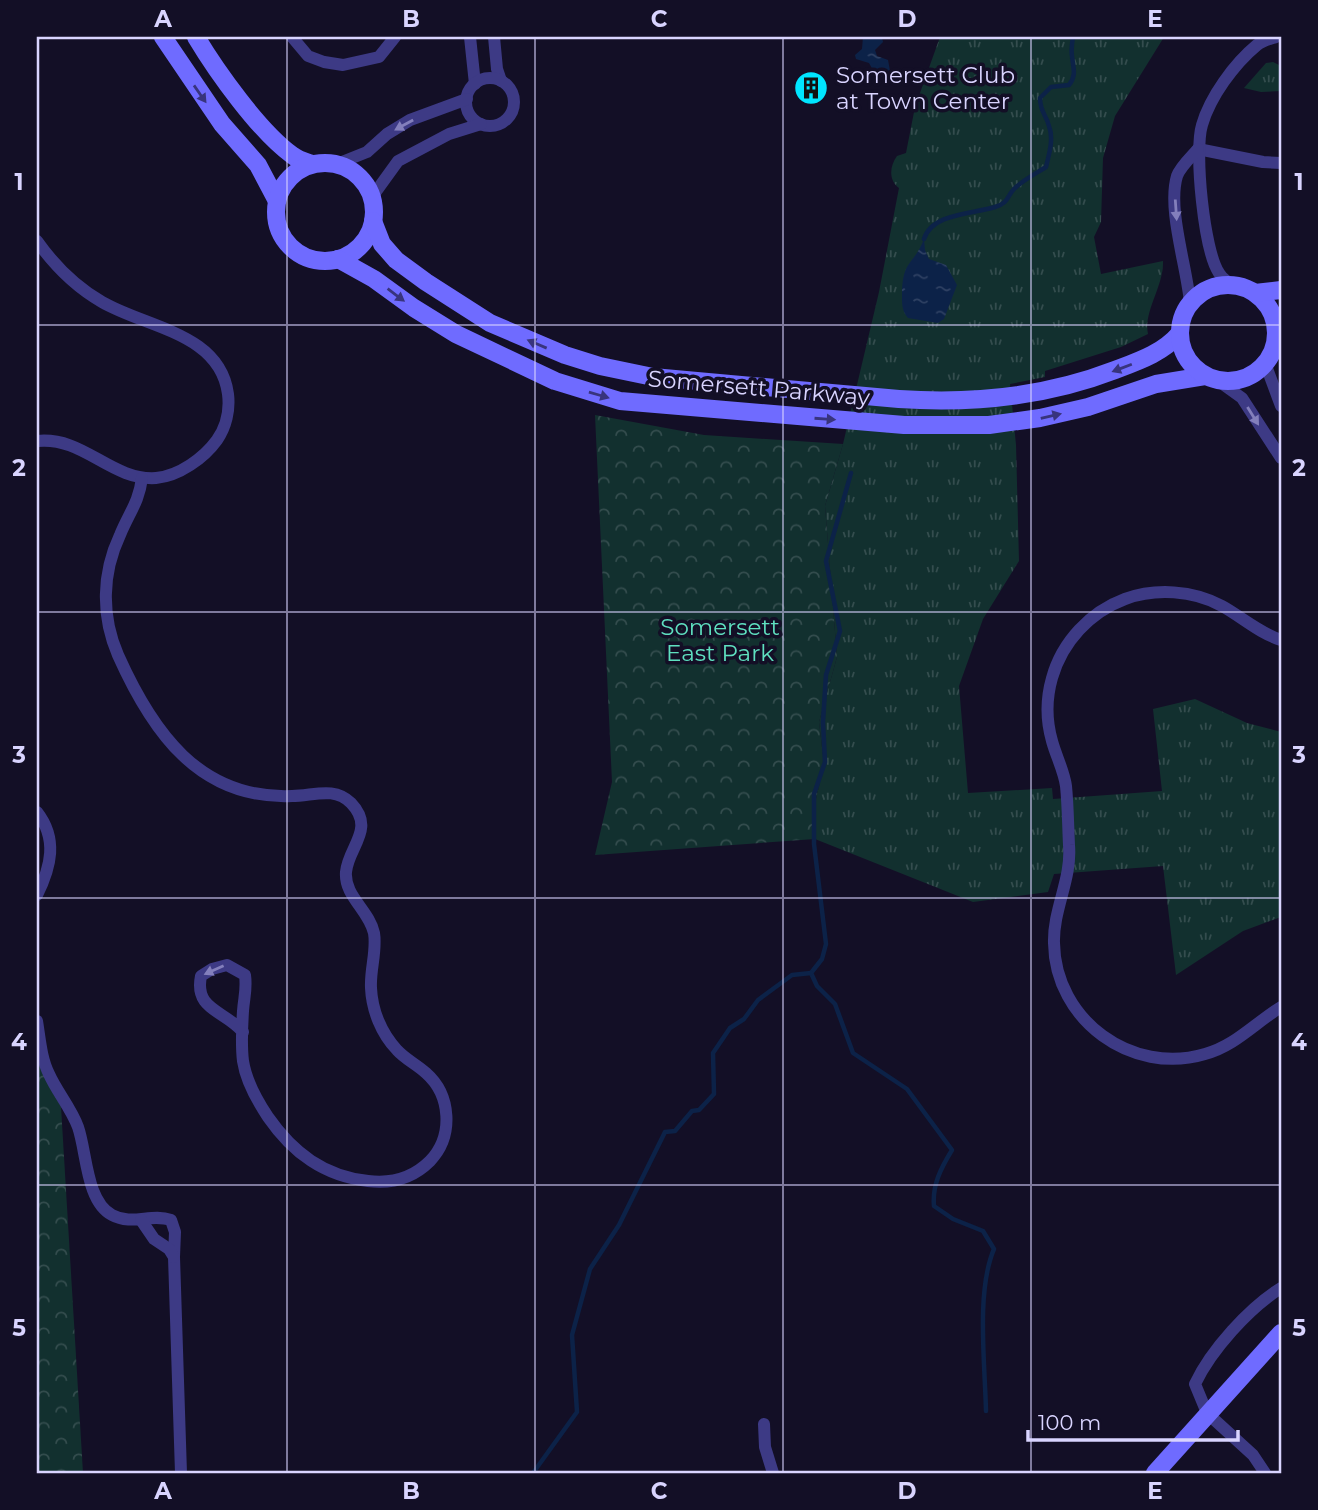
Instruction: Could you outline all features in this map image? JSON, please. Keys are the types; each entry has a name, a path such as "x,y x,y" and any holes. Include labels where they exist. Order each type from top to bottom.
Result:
{"main road":[{"path":"163,37 222,124 258,165 276,201"},
{"path":"195,37 229,85 276,141 295,158 312,164 337,164 359,176 372,197 373,221 369,234 361,245 351,254 338,259 321,261 305,257 291,247 281,234 276,218 276,201 281,189 300,169 312,164"},
{"name":"Somersett Parkway","path":"373,221 382,244 396,260 490,323 565,355 600,366 653,377 898,399 983,400 1031,394 1090,380 1147,359 1180,333"},
{"name":"Somersett Parkway","path":"338,259 374,279 456,334 555,381 620,401 904,425 989,425 1040,418 1088,407 1156,384 1211,378"},
{"path":"1223,285 1236,286 1255,293 1271,312 1278,335 1265,363 1256,372 1231,381 1211,378 1195,368 1186,358 1180,333 1182,317 1190,303 1211,288 1223,285"},
{"path":"1255,293 1281,290"},
{"path":"1155,1473 1281,1333"}],"street":[{"path":"292,37 308,56 343,65 379,57 396,37"},
{"path":"470,37 475,84 467,99 467,109 481,124 488,126 501,123 512,112 513,97 508,86 501,81 487,79 475,84"},
{"path":"494,37 501,81"},
{"path":"1236,286 1218,272 1207,243 1198,149 1200,127 1220,90 1242,60 1259,43 1276,37"},
{"path":"337,164 367,152 387,134 410,120 467,99"},
{"path":"372,197 398,161 449,134 481,124"},
{"path":"1198,149 1281,163"},
{"path":"1190,303 1174,202 1177,174 1198,149"},
{"path":"37,241 55,264 85,290 125,315 201,347 223,374 229,402 221,435 211,449 174,474 158,478 142,478 125,473 69,443 37,441"},
{"path":"1265,363 1281,406"},
{"path":"1211,378 1242,398 1281,458"},
{"path":"142,478 137,503 120,533 111,556 106,581 105,603 116,652 168,742 207,776 228,786 268,796 326,792 336,794 355,808 361,829 358,844 347,864 346,880 374,933 372,1001 384,1033 395,1048 425,1072 440,1092 447,1118 441,1145 422,1170 393,1181 352,1179 311,1162 279,1133 252,1090 243,1061 243,1032 243,1010 248,990 245,975 227,965 212,969 201,976 198,990 205,1004 234,1022 243,1032"},
{"path":"1281,640 1255,629 1222,606 1182,593 1154,593 1132,597 1112,605 1090,619 1070,640 1049,691 1048,718 1052,741 1066,785 1069,868 1056,919 1055,958 1068,998 1092,1028 1114,1044 1141,1055 1167,1059 1192,1058 1231,1044 1281,1007"},
{"path":"37,812 47,828 51,854 49,869 37,895"},
{"path":"37,1021 43,1061 77,1125 97,1200 112,1215 122,1219 161,1217 171,1220 175,1231 181,1473"},
{"path":"141,1220 154,1239 169,1249 174,1257"},
{"path":"1265,1473 1253,1455 1207,1413 1195,1384 1202,1368 1237,1327 1281,1288"},
{"path":"764,1424 765,1447 773,1473"}],"green space":[{"path":"940,37 1164,37 1115,116 1103,158 1101,222 1094,237 1101,274 1163,261 1148,317 1148,334 1121,347 1045,371 1045,377 1010,384 1016,445 1019,561 983,619 959,686 968,793 1052,788 1053,799 1162,791 1153,709 1195,699 1247,723 1281,732 1281,917 1243,931 1176,975 1163,866 1054,874 1048,892 973,902 815,839 814,808 824,764 819,722 837,657 825,506 843,444 879,292 899,188 892,178 893,165 897,156 906,153 915,107"},
{"path":"1273,62 1281,66 1281,91 1261,92 1244,88 1266,63"},
{"name":"Somersett East Park","path":"595,415 704,435 843,444 825,506 837,657 819,722 824,764 814,808 815,839 595,855 612,782"},
{"path":"745,629 746,655 721,657 719,630"},
{"path":"37,1058 61,1107 83,1473 37,1473"}],"water":[{"path":"863,37 882,38 883,42 875,50 877,56 888,60 890,71 886,75 880,77 869,63 856,59 855,55 862,49"},
{"path":"924,239 929,259 946,265 957,285 944,319 938,323 908,318 903,308 904,275"}],"waterway":[{"path":"924,239 928,230 944,219 1003,203 1018,186 1046,167 1051,136 1040,98 1051,87 1069,85 1073,78 1073,37"},
{"path":"851,473 826,561 840,631 826,675 823,722 825,762 814,794 814,844 826,944 822,959 811,973 817,986 835,1004 853,1053 907,1089 952,1150 938,1177 934,1206 953,1219 983,1231 994,1249 988,1266 983,1306 986,1411"},
{"path":"533,1473 577,1412 572,1335 590,1269 619,1225 665,1132 675,1131 692,1111 699,1110 714,1094 713,1053 730,1028 744,1019 758,1000 792,975 811,973"}],"place":[{"name":"Somersett Club at Town Center","path":"811,88"}]}
